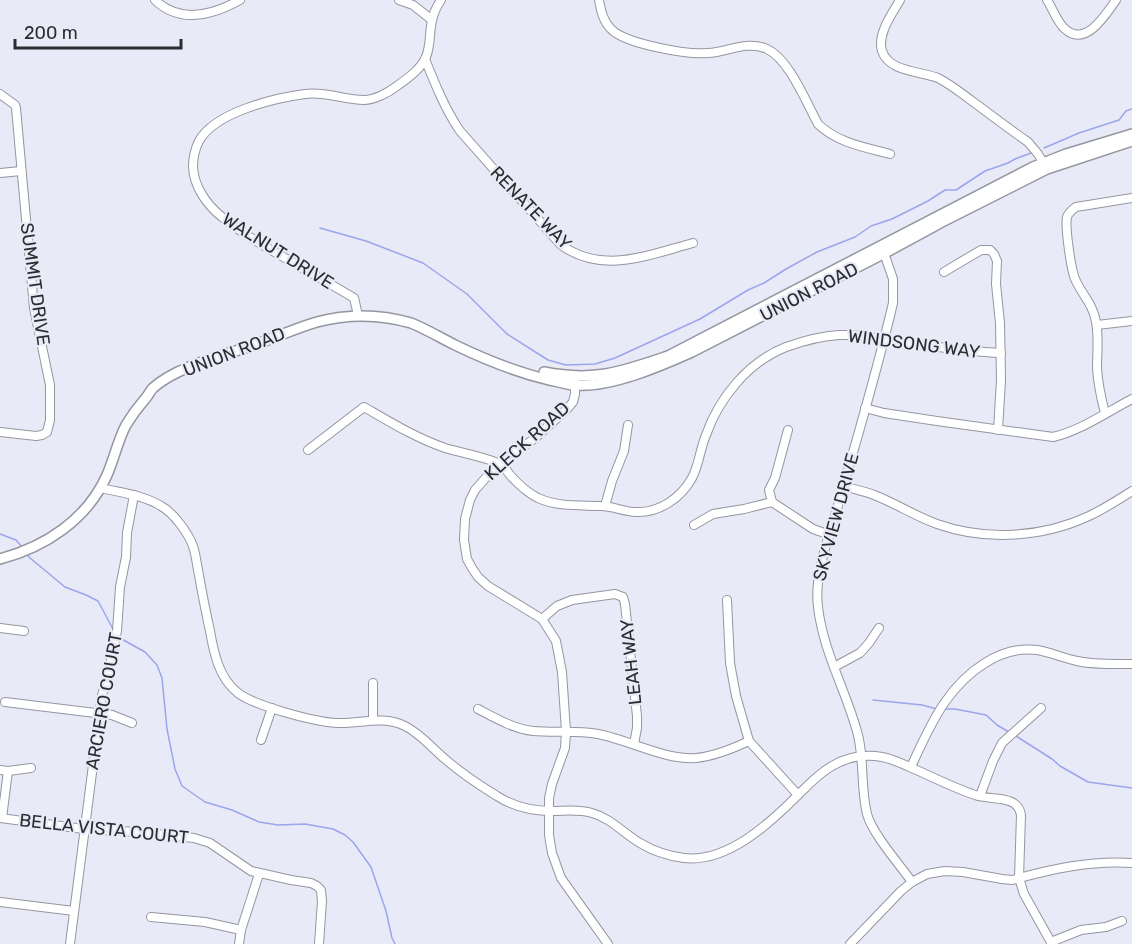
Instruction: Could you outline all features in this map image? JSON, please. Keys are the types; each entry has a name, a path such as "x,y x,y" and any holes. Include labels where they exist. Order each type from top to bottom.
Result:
{"main road":[{"name":"UNION ROAD","path":"0,559 21,554 39,545 76,519 101,488 125,427 136,409 154,388 191,366 300,327 334,318 358,315 395,319 411,324 504,367 531,376 595,384 616,380 676,359 883,250 942,222 1066,154 1132,134"},
{"name":"UNION ROAD","path":"1045,166 1132,141"}],"street":[{"path":"155,0 171,12 187,15 209,13 240,0"},
{"path":"399,0 413,5 432,20"},
{"path":"425,59 429,47 432,20 441,0"},
{"path":"599,0 606,23 622,38 633,42 698,53 718,52 751,45 768,49 782,60 818,123 826,131 845,141 890,154"},
{"path":"900,0 883,32 881,46 886,58 896,66 938,78 954,88 1028,142 1045,166"},
{"path":"1047,0 1066,30 1080,34 1087,33 1094,28 1116,0"},
{"name":"RENATE WAY","path":"425,59 452,120 460,131 561,245 571,252 602,261 627,261 693,243"},
{"name":"WALNUT DRIVE","path":"358,315 354,298 238,230 220,216 202,194 195,181 193,164 195,152 201,137 213,126 236,113 265,102 308,93 365,100 374,98 396,87 417,70 425,59"},
{"name":"SUMMIT DRIVE","path":"0,94 16,108 34,308 49,374 50,420 47,432 42,435 0,432"},
{"path":"0,173 21,171"},
{"path":"1105,413 1097,369 1097,325 1090,302 1075,281 1066,226 1067,217 1076,207 1132,198"},
{"name":"SKYVIEW DRIVE","path":"883,250 893,279 893,303 821,567 817,591 822,632 856,728 867,814 874,829 912,882"},
{"path":"945,272 981,250 990,250 997,261 996,284 1001,353 998,430"},
{"path":"1097,325 1132,321"},
{"name":"WINDSONG WAY","path":"499,463 521,486 546,501 560,504 605,506 637,513 649,511 667,504 686,488 695,472 704,438 717,409 741,377 783,348 820,337 853,335 1001,353"},
{"name":"KLECK ROAD","path":"542,619 488,586 472,568 467,559 463,536 465,519 475,490 499,463 534,439 573,402 575,381"},
{"path":"865,408 905,416 1053,437 1065,434 1132,399"},
{"path":"308,450 364,407 418,438 499,463"},
{"path":"605,506 624,451 628,425"},
{"path":"788,430 775,478 769,490 772,502 813,529 830,535"},
{"path":"843,486 874,495 910,513 951,528 995,535 1037,532 1070,524 1090,516 1132,491"},
{"path":"101,488 147,498 165,508 180,524 193,546 214,653 222,673 238,693 257,703 322,722 373,720 405,726 421,736 458,770 512,805 531,810 578,810 594,813 610,820 639,843 661,853 686,858 708,857 729,849 753,835 833,765 861,755 880,756 911,767 961,790 1016,803 1021,815 1019,878 1024,894 1051,943 1081,930 1106,927 1122,921"},
{"name":"ARCIERO COURT","path":"70,944 99,713 117,631 120,587 134,495"},
{"path":"694,525 713,514 772,502"},
{"name":"LEAH WAY","path":"542,619 557,606 572,600 615,594 623,597 626,604 637,716 634,744"},
{"path":"727,600 730,663 748,741 798,795"},
{"path":"542,619 555,641 562,672 567,731 565,748 552,784 549,811 552,853 561,878 608,944"},
{"path":"0,628 24,631"},
{"path":"834,667 860,653 879,628"},
{"path":"911,767 945,700 974,671 1000,654 1013,650 1038,650 1076,661 1132,664"},
{"path":"373,683 373,720"},
{"path":"5,702 112,715 132,723"},
{"path":"261,740 272,708"},
{"path":"980,796 1002,743 1041,708"},
{"path":"478,709 515,727 532,731 597,734 681,757 696,758 724,752 748,741"},
{"path":"1,818 4,771 31,768"},
{"name":"BELLA VISTA COURT","path":"1,818 84,829 194,838 210,843 251,871 311,883 321,890 322,924 319,944"},
{"path":"850,944 912,882 927,874 945,871 963,872 1012,879 1076,866 1132,863"},
{"path":"239,944 241,930 259,874"},
{"path":"0,902 74,911"},
{"path":"152,917 206,922 241,930"}],"waterway":[{"path":"1044,148 1079,133 1119,120 1126,111 1132,109"},
{"path":"320,228 366,241 423,263 467,294 507,334 548,360 566,365 595,364 615,358 700,319 817,252 855,237 871,226 892,219 945,190 956,190 985,171 1031,153"},
{"path":"0,534 16,540 22,547"},
{"path":"26,553 65,587 98,601 114,631"},
{"path":"118,637 145,652 157,665 162,678 167,729 175,769 182,786 205,802 232,810 259,822 278,825 305,824 333,829 345,835 371,867 395,944"},
{"path":"873,700 922,705 937,709"},
{"path":"945,709 986,715 1009,732"},
{"path":"1016,736 1088,782 1132,788"}]}
